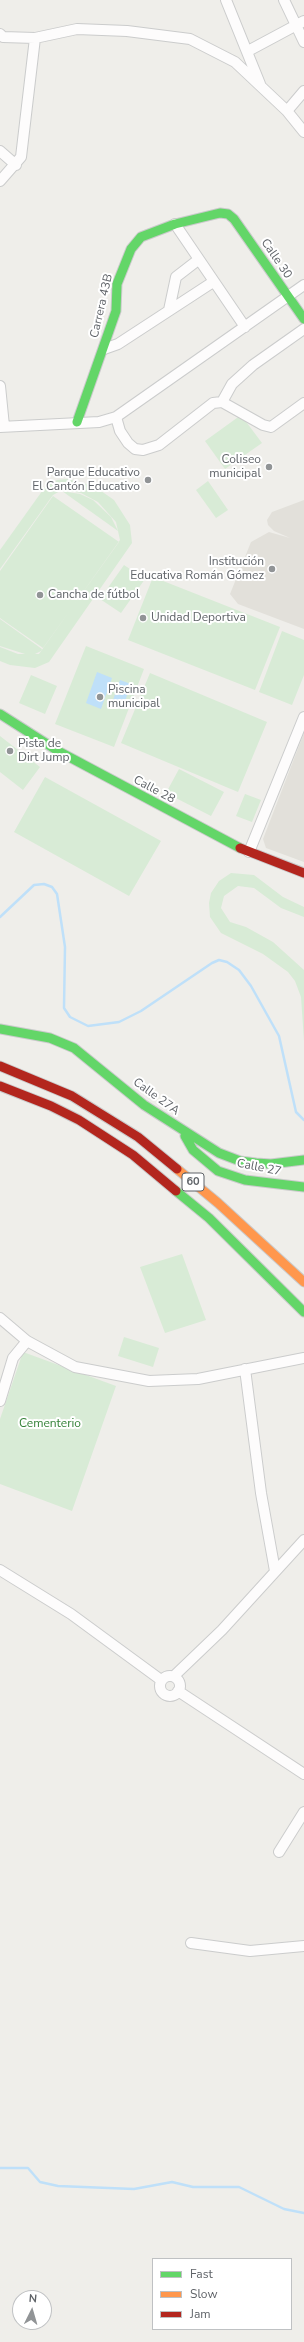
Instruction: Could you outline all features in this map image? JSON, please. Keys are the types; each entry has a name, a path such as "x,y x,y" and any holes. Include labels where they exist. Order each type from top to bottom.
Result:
{"main road":[{"name":"Carrera 43B","path":"78,422 116,311 117,284 131,249 141,238 174,224 220,213 228,214"},
{"name":"Calle 30","path":"228,214 234,219 287,298 304,319"},
{"name":"Calle 28","path":"0,714 58,751 250,852 304,873"},
{"name":"Calle 27A","path":"0,1029 50,1038 74,1048 144,1105 219,1153 240,1161 256,1163 271,1164 304,1160"},
{"name":"60","path":"0,1066 72,1096 138,1137 218,1202 304,1281"},
{"name":"60","path":"0,1086 52,1106 79,1120 133,1155 209,1218 304,1312"},
{"name":"Calle 27","path":"181,1130 193,1150 218,1171 245,1180 304,1186"}],"street":[{"path":"226,0 261,86"},
{"path":"284,0 300,23 304,42"},
{"path":"248,51 300,23"},
{"path":"1,37 35,38 77,29 127,31 190,39 235,62 287,111 304,132"},
{"path":"0,181 16,165 21,157 35,38"},
{"path":"287,111 304,91"},
{"path":"0,151 16,165"},
{"path":"174,224 245,327"},
{"path":"169,310 176,277 198,260"},
{"path":"104,349 118,344 213,282"},
{"path":"0,386 2,426 65,425 78,422 99,422 116,417 304,285"},
{"path":"222,402 225,394 237,380 304,329"},
{"path":"116,417 120,431 128,443 135,449 143,450 159,444 207,406 222,402 263,425 271,427 304,403"},
{"path":"250,852 304,717"},
{"path":"0,1318 27,1341 75,1367 149,1381 198,1379 304,1358"},
{"path":"0,1401 13,1358 27,1341"},
{"path":"245,1369 261,1494 275,1571"},
{"path":"174,1676 180,1685 178,1691 172,1696 166,1695 159,1687 161,1680 167,1676 174,1676 222,1630 304,1540"},
{"path":"0,1570 72,1614 161,1680"},
{"path":"178,1691 304,1774"},
{"path":"279,1852 304,1812"},
{"path":"191,1943 250,1951 304,1946"}],"shaded area":[{"name":"Institución Educativa Román Gómez","path":"304,500 304,629 238,604 230,594 251,542 269,532 290,538 274,531 268,525 267,520 272,512"},
{"path":"304,733 304,862 266,848 263,839"}],"green space":[{"path":"241,415 262,443 225,469 205,441"},
{"path":"67,479 94,486 114,500 130,525 132,543 49,662 35,668 10,665 0,661 0,647 18,654 39,654 120,540 116,522 98,502 81,493 62,490 53,495 0,569 0,550 45,487 57,480"},
{"path":"208,481 228,510 216,518 196,490"},
{"path":"62,491 80,494 93,500 111,517 118,531"},
{"name":"Cancha de fútbol","path":"53,496 119,542 43,648 0,618 0,571"},
{"path":"124,565 145,579 121,613 100,599"},
{"name":"Cancha de fútbol","path":"153,577 280,627 255,690 128,640"},
{"path":"0,619 42,649 41,651 35,654 25,654 0,646"},
{"path":"282,631 304,640 304,675 292,705 259,692"},
{"name":"Piscina municipal","path":"86,646 144,669 114,747 55,724"},
{"path":"150,673 267,722 238,792 121,743"},
{"path":"31,675 57,686 45,714 19,703"},
{"name":"Pista de Dirt Jump","path":"0,736 40,767 23,790 0,772"},
{"path":"179,769 224,792 211,816 166,793"},
{"path":"45,777 161,841 129,896 14,832"},
{"path":"245,794 261,800 252,822 236,816"},
{"path":"231,873 254,875 283,897 304,907 304,917 281,908 254,888 238,886 224,896 221,908 230,922 246,927 273,942 304,970 304,1041 301,997 295,981 288,972 263,954 221,933 210,917 209,903 211,893 219,881"},
{"path":"182,1254 206,1320 165,1333 140,1267"},
{"path":"124,1337 159,1348 153,1367 118,1356"},
{"name":"Cementerio","path":"23,1352 116,1386 72,1511 0,1484 0,1419"}],"water":[{"path":"97,672 112,678 101,709 86,703"},
{"path":"120,680 131,684 124,704 113,700"}],"waterway":[{"path":"0,917 34,885 44,884 52,887 57,894 65,947 64,1008 70,1017 88,1026 119,1022 141,1011 212,963 219,960 227,962 239,970 251,986 279,1036 296,1112 304,1120"},
{"path":"0,2168 28,2168 40,2182 58,2186 134,2189 172,2182 193,2187 239,2187 284,2209 304,2213"}],"traffic: fast":[{"path":"77,422 116,311 117,284 131,249 141,237 175,224 220,213 228,214 234,219 304,319"},
{"path":"0,714 58,751 240,848"},
{"path":"0,1029 50,1038 74,1048 144,1105 219,1153 240,1161 256,1163 271,1164 304,1160"},
{"path":"185,1136 193,1150 218,1171 245,1180 304,1187"},
{"path":"176,1191 209,1218 304,1312"}],"traffic: slow":[{"path":"177,1169 218,1203 304,1282"}],"traffic: jam":[{"path":"240,848 304,873"},
{"path":"0,1066 72,1096 138,1137 177,1169"},
{"path":"0,1086 51,1106 79,1120 133,1155 176,1191"}],"place":[{"name":"Coliseo municipal","path":"269,467"},
{"name":"Parque Educativo El Cantón Educativo","path":"148,480"},
{"name":"Institución Educativa Román Gómez","path":"272,569"},
{"name":"Cancha de fútbol","path":"40,595"},
{"name":"Unidad Deportiva","path":"143,618"},
{"name":"Piscina municipal","path":"100,697"},
{"name":"Pista de Dirt Jump","path":"10,751"}]}
